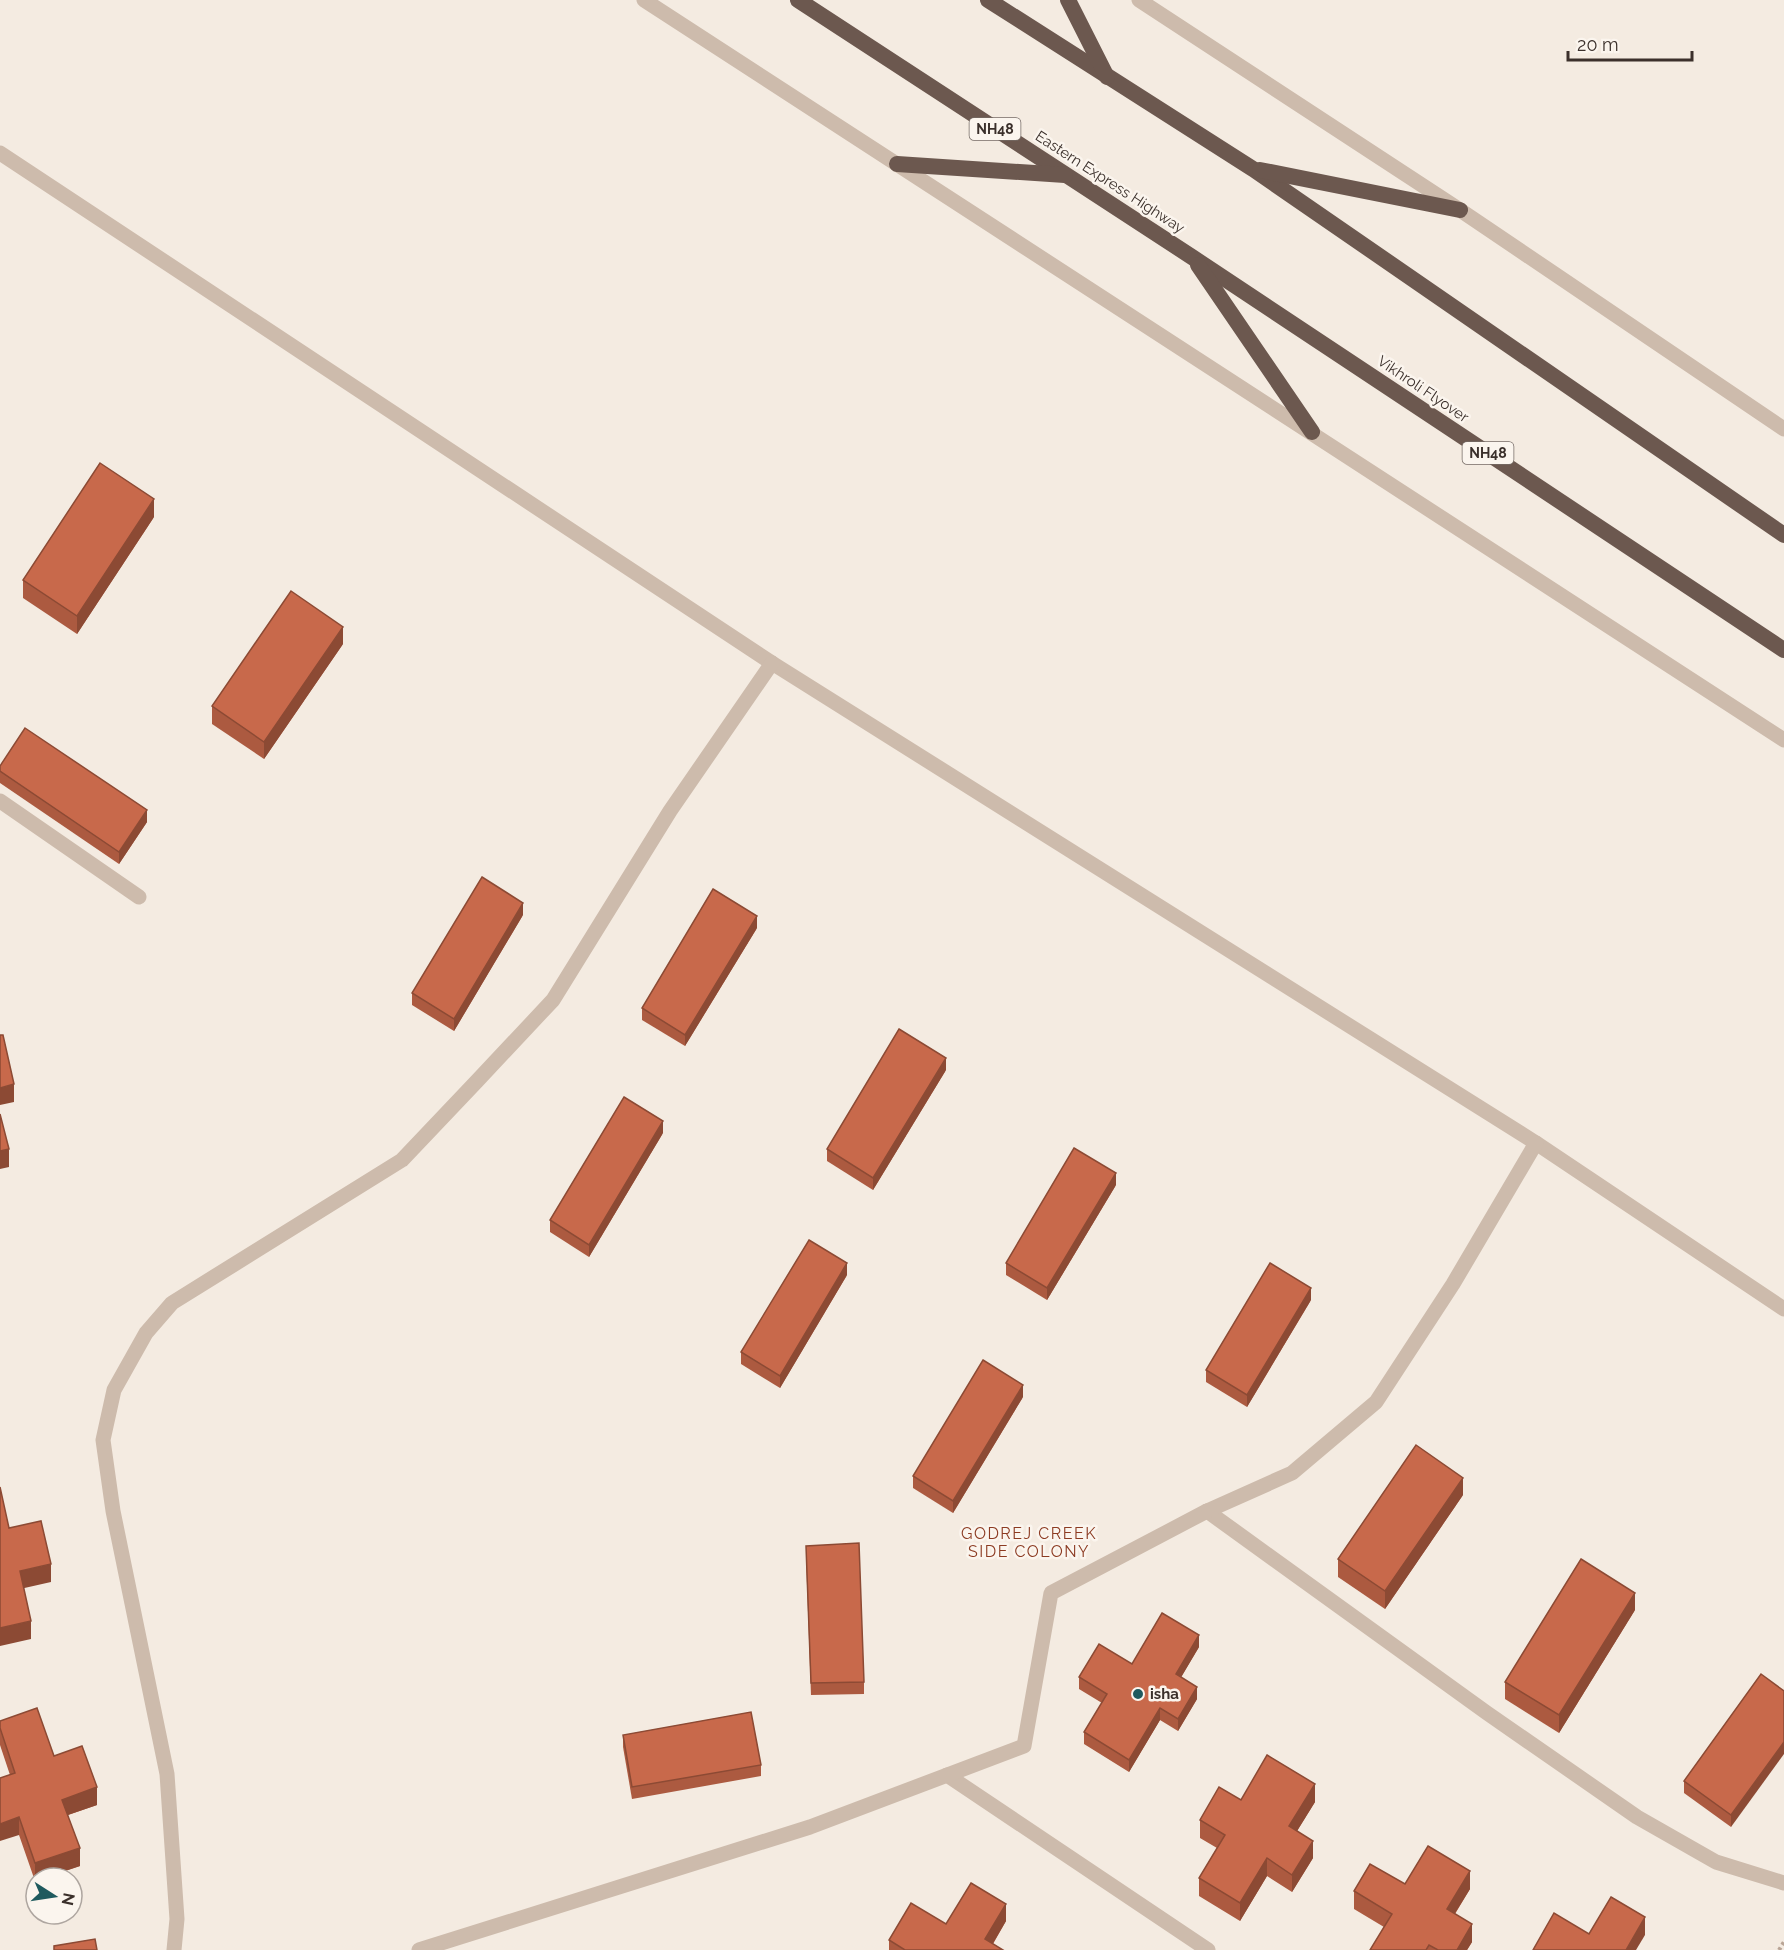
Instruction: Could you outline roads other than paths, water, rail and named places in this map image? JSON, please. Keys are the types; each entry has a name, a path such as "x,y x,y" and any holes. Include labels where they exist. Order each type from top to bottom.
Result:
{"highway":[{"name":"Eastern Express Highway","path":"798,0 1192,257"},
{"path":"988,0 1253,169 1784,535"},
{"path":"1068,0 1108,78"},
{"path":"897,164 1066,175"},
{"path":"1253,169 1460,210"},
{"path":"1192,257 1312,432"},
{"name":"Vikhroli Flyover","path":"1192,257 1784,650"}],"street":[{"path":"644,0 1784,740"},
{"path":"1139,0 1460,210 1784,429"},
{"path":"0,153 772,663 1536,1143 1784,1309"},
{"path":"174,1950 177,1919 167,1774 113,1511 103,1440 114,1390 146,1333 172,1303 402,1160 553,1000 670,811 772,663"},
{"path":"0,801 140,897"},
{"path":"419,1950 810,1827 1024,1746 1052,1593 1207,1511 1292,1473 1376,1402 1453,1284 1536,1143"},
{"path":"1207,1511 1487,1713 1637,1817 1716,1862 1784,1883"},
{"path":"947,1775 1208,1950"}],"place":[{"name":"isha","path":"1138,1694"}],"district":[{"name":"GODREJ CREEK SIDE COLONY","path":"1029,1542"}]}
